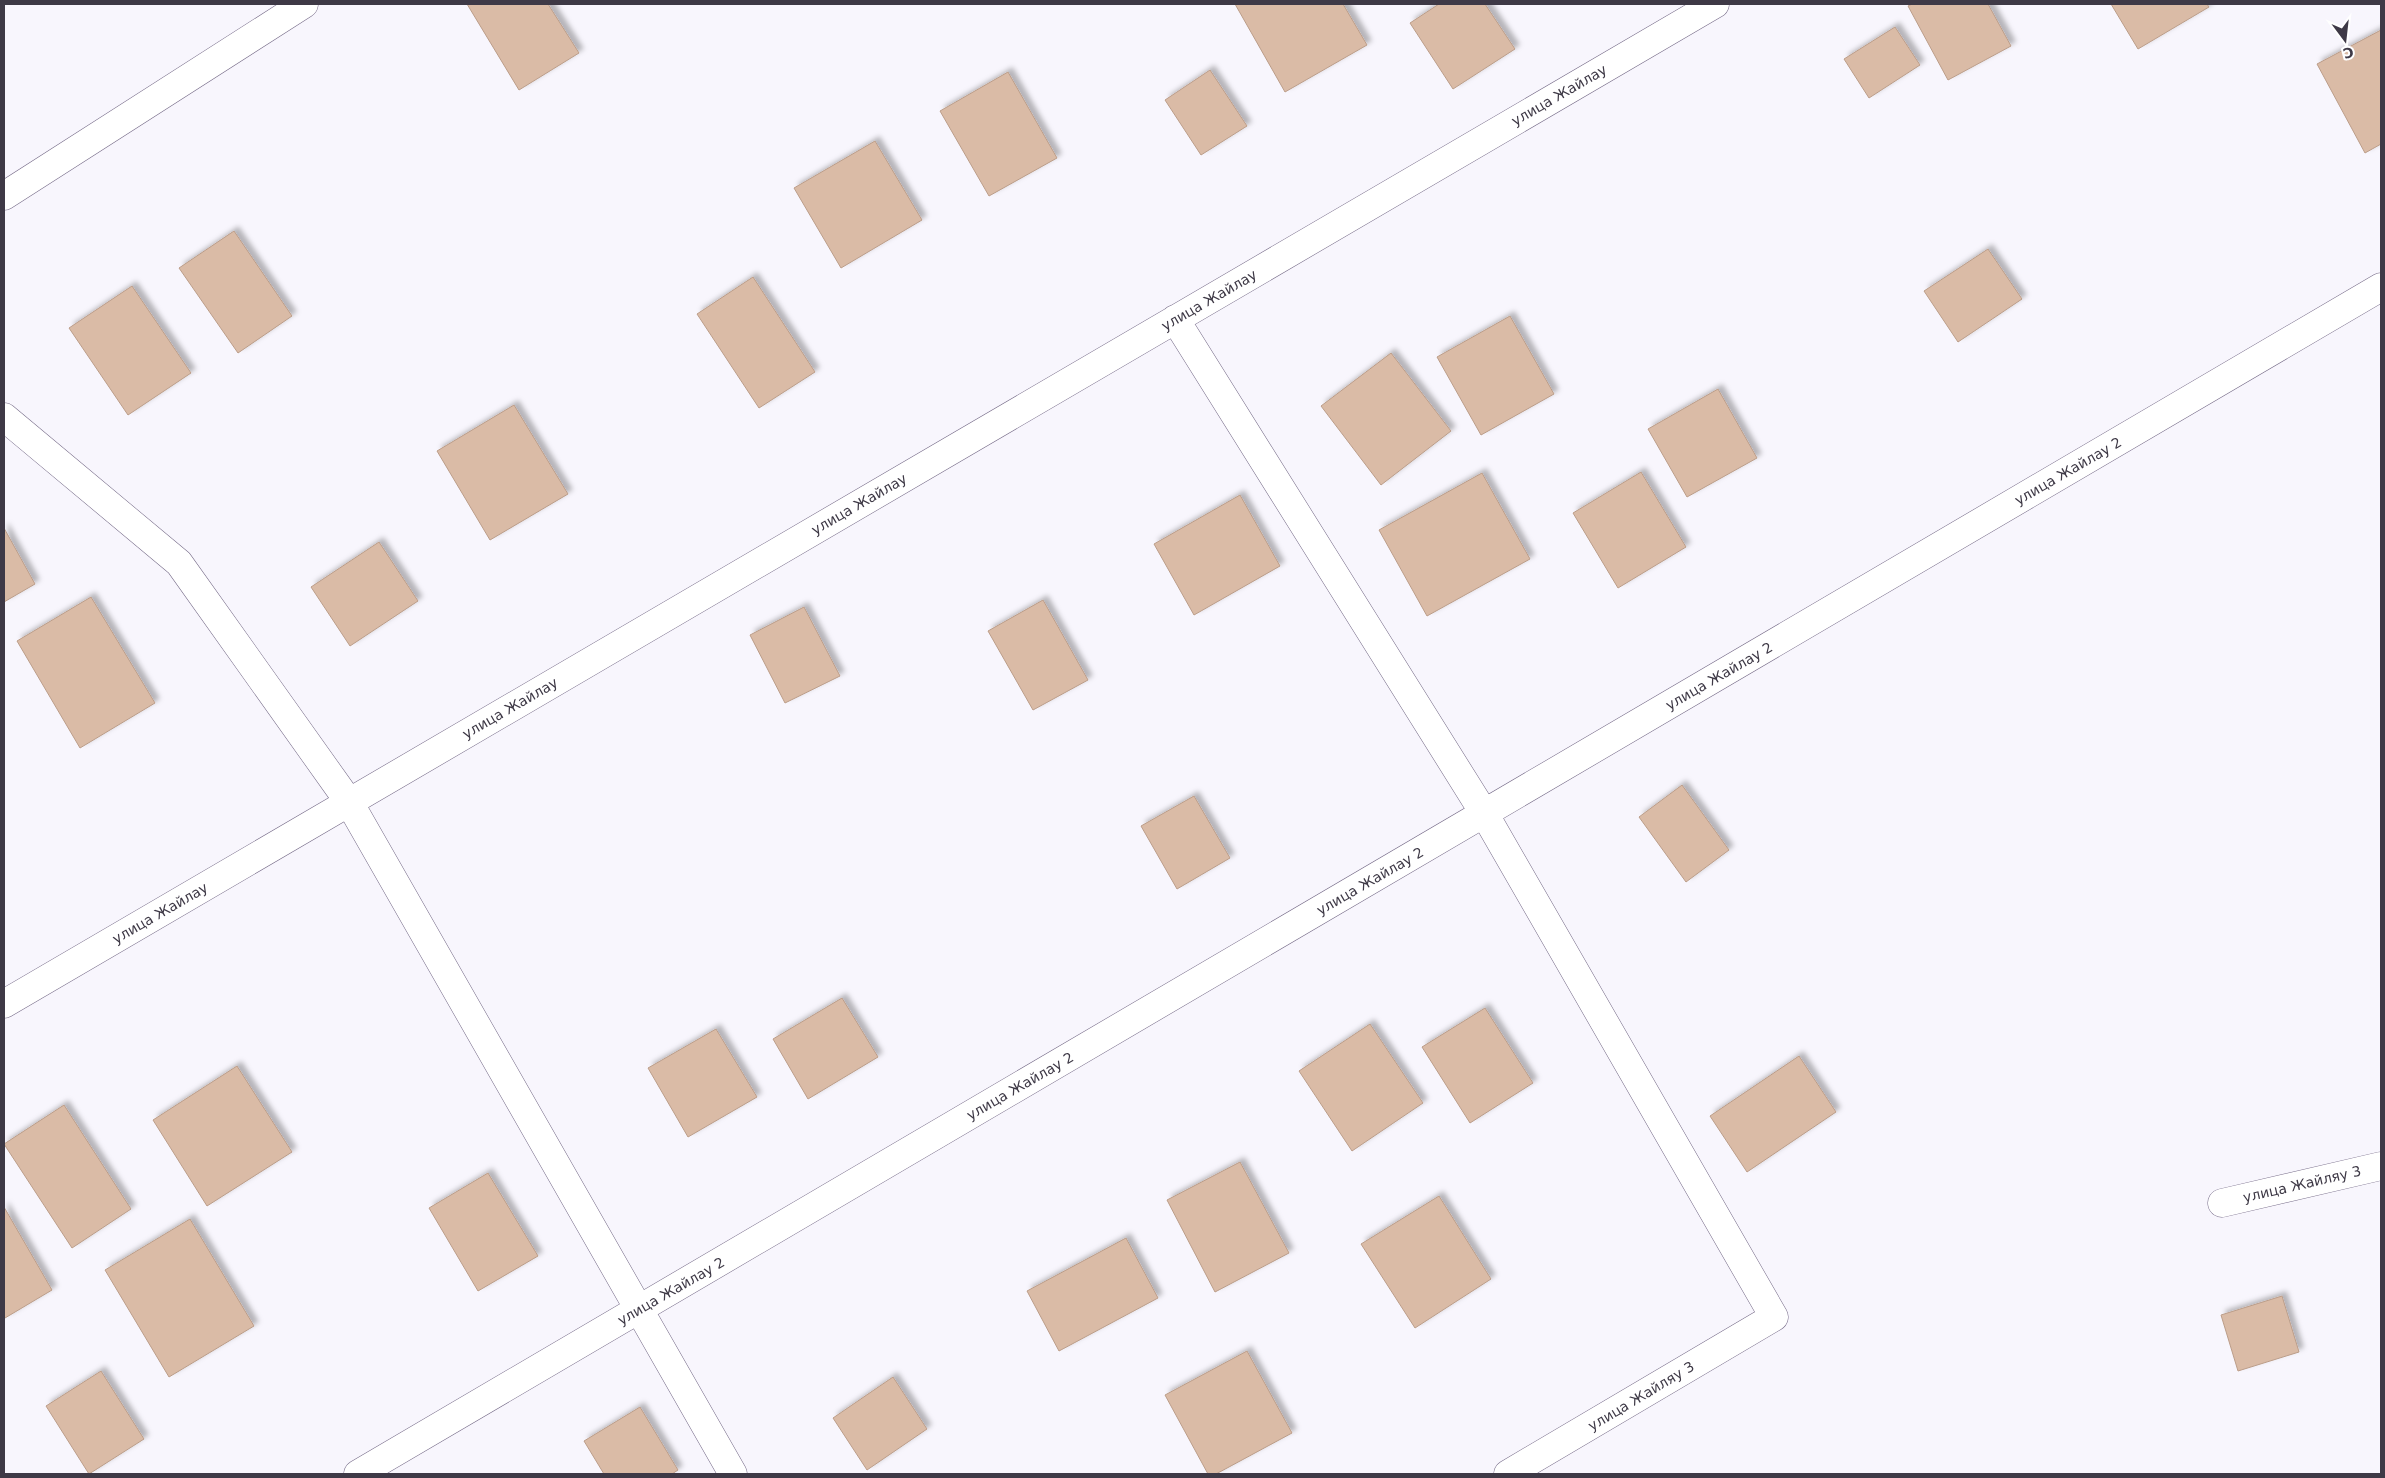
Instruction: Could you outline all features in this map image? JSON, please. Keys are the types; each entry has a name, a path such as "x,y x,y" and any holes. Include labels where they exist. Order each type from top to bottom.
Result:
{"street":[{"path":"4,196 304,4"},
{"name":"улица Жайлау","path":"4,1004 1715,4"},
{"name":"улица Жайлау 2","path":"358,1474 2381,287"},
{"path":"1175,319 1484,813"},
{"path":"4,417 179,563 349,802 732,1474"},
{"name":"улица Жайляу 3","path":"1484,813 1774,1317 1508,1474"},
{"name":"улица Жайляу 3","path":"2222,1202 2381,1166"}],"building":[{"path":"467,4 548,4 579,53 519,90"},
{"path":"1235,4 1343,4 1367,45 1285,92"},
{"path":"1439,4 1485,4 1515,49 1453,89 1410,23"},
{"path":"1912,4 1988,4 2011,46 1948,80 1908,6"},
{"path":"2111,4 2207,4 2209,7 2138,49"},
{"path":"1895,27 1920,65 1869,98 1844,59"},
{"path":"2381,30 2381,144 2365,153 2317,64"},
{"path":"1210,70 1247,126 1201,155 1165,100"},
{"path":"1008,72 1057,158 989,196 940,111"},
{"path":"875,141 922,220 841,268 794,188"},
{"path":"234,231 292,316 238,353 179,268"},
{"path":"1988,249 2022,299 1958,342 1924,291"},
{"path":"753,277 815,372 759,408 697,314"},
{"path":"132,286 191,373 128,415 69,328"},
{"path":"1510,316 1554,394 1481,435 1437,357"},
{"path":"1391,353 1451,431 1381,485 1321,406"},
{"path":"1718,389 1757,458 1687,497 1648,429"},
{"path":"514,405 568,494 490,540 437,451"},
{"path":"1641,472 1686,547 1618,588 1573,513"},
{"path":"1482,473 1530,559 1427,616 1379,530"},
{"path":"1240,495 1280,566 1194,615 1154,544"},
{"path":"4,528 35,584 4,602"},
{"path":"379,542 418,601 350,646 311,587"},
{"path":"91,597 155,703 80,748 17,641"},
{"path":"1043,600 1088,680 1033,710 988,631"},
{"path":"804,607 840,676 785,703 750,635"},
{"path":"1682,785 1729,850 1686,882 1639,817"},
{"path":"1194,796 1230,858 1177,889 1141,826"},
{"path":"842,998 878,1057 808,1099 773,1039"},
{"path":"1485,1008 1533,1083 1470,1123 1422,1047"},
{"path":"1370,1024 1423,1103 1352,1151 1299,1071"},
{"path":"716,1029 757,1097 688,1137 648,1068"},
{"path":"1799,1056 1836,1112 1747,1172 1710,1116"},
{"path":"237,1066 292,1152 207,1206 153,1120"},
{"path":"64,1105 131,1209 72,1248 4,1144"},
{"path":"1240,1162 1289,1253 1215,1292 1167,1200"},
{"path":"488,1173 538,1256 478,1291 429,1208"},
{"path":"1439,1196 1491,1279 1415,1328 1361,1244"},
{"path":"4,1207 52,1290 5,1318 4,1316"},
{"path":"190,1219 254,1326 169,1377 105,1270"},
{"path":"1126,1238 1158,1298 1059,1351 1027,1291"},
{"path":"2282,1296 2299,1352 2238,1371 2221,1315"},
{"path":"1247,1351 1292,1433 1216,1474 1208,1474 1165,1395"},
{"path":"101,1371 144,1439 89,1474 46,1406"},
{"path":"893,1377 927,1429 867,1470 833,1418"},
{"path":"640,1407 678,1470 672,1474 604,1474 584,1441"}]}
